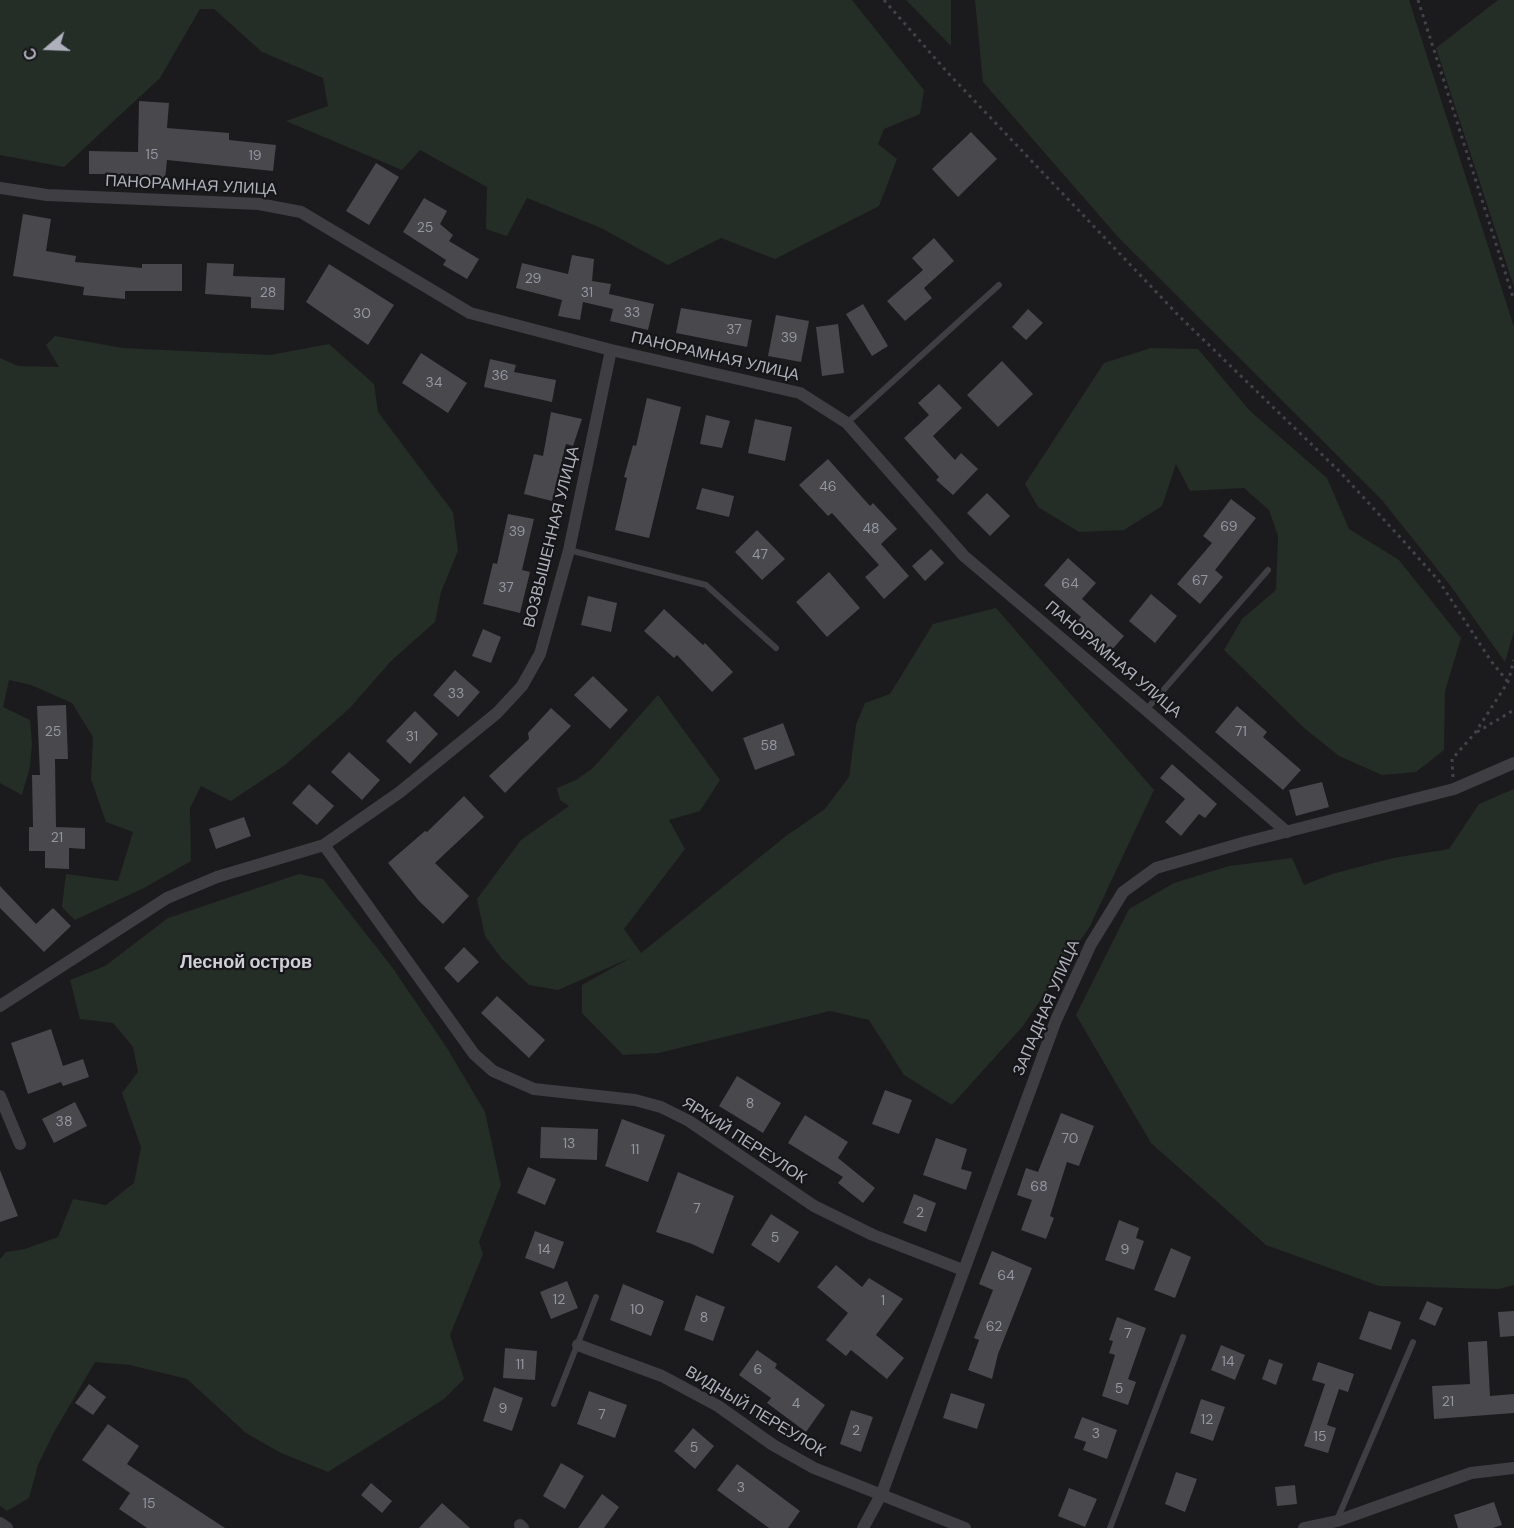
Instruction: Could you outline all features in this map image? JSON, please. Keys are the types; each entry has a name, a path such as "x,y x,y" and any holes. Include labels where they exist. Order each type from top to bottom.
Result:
{"street":[{"name":"ПАНОРАМНАЯ УЛИЦА","path":"0,188 47,195 259,204 301,212 470,313 611,350 801,393 847,423 964,556 1287,832"},
{"name":"ВОЗВЫШЕННАЯ УЛИЦА","path":"0,1006 167,898 217,877 324,845 400,792 497,713 522,686 540,654 569,550 611,350"},
{"name":"ЗАПАДНАЯ УЛИЦА","path":"863,1528 882,1494 1056,1020 1091,944 1123,892 1156,868 1454,789 1514,763"},
{"name":"ЯРКИЙ ПЕРЕУЛОК","path":"324,845 474,1054 493,1071 534,1089 635,1100 661,1107 688,1121 814,1206 873,1235 963,1270"},
{"path":"0,1096 20,1144"},
{"name":"ВИДНЫЙ ПЕРЕУЛОК","path":"578,1345 662,1376 718,1406 791,1456 814,1468 965,1528"},
{"path":"1304,1528 1337,1521 1472,1473 1514,1468"},
{"path":"0,1523 8,1528"}],"lane":[{"path":"847,423 999,285"},
{"path":"569,550 706,585 776,648"},
{"path":"1146,710 1268,570"},
{"path":"555,1404 596,1297"},
{"path":"1110,1528 1183,1337"},
{"path":"1337,1521 1413,1342"}],"path":[{"path":"884,0 948,73 1180,317 1340,472 1398,535 1439,581 1491,661 1508,681"},
{"path":"1418,0 1514,300"},
{"path":"1454,789 1452,759 1475,733 1508,681 1514,660"},
{"path":"1475,733 1514,710"}],"shaded area":[{"path":"0,0 852,0 924,90 920,114 884,129 878,144 897,159 879,206 775,259 721,238 668,265 601,228 527,198 507,236 486,229 487,187 420,150 402,170 286,121 328,106 323,78 262,52 214,9 200,9 160,78 64,167 0,155"},
{"path":"906,0 951,0 951,46"},
{"path":"975,0 1409,0 1514,327 1514,631 1505,662 1450,585 1381,499 1118,237 983,82"},
{"path":"1498,0 1514,0 1514,287 1436,48"},
{"path":"55,336 123,348 270,355 329,344 374,384 378,412 453,512 458,551 441,592 435,622 391,661 349,709 285,765 231,801 201,786 190,808 191,861 144,888 75,920 62,907 66,874 118,881 133,832 106,822 91,779 93,737 72,703 31,685 9,680 3,707 30,720 32,743 30,767 22,795 0,783 0,358 18,366 59,367 46,345"},
{"path":"1151,348 1198,349 1250,411 1327,478 1349,529 1399,560 1461,638 1445,691 1444,750 1416,772 1382,775 1339,756 1303,727 1224,650 1242,619 1276,590 1278,536 1269,510 1244,488 1190,491 1176,464 1162,506 1124,530 1079,532 1038,507 1025,484 1104,363"},
{"path":"996,608 1154,790 1090,926 1023,1026 952,1105 904,1075 869,1020 830,1011 659,1053 623,1055 582,1013 582,985 630,958 558,990 529,985 502,959 485,936 477,899 521,840 569,806 560,800 557,788 576,780 593,768 658,695 720,780 700,811 669,820 685,849 624,929 641,953 786,836 825,809 849,777 856,725 865,703 890,694 933,624"},
{"path":"1514,789 1514,1285 1499,1289 1379,1286 1266,1245 1151,1143 1076,1015 1129,909 1174,883 1229,866 1292,858 1304,885 1332,874 1393,858 1449,849 1479,804"},
{"path":"299,874 323,879 392,967 447,1048 485,1112 501,1185 479,1242 483,1254 450,1335 464,1379 444,1399 328,1472 281,1453 246,1433 187,1379 130,1365 95,1362 53,1434 38,1465 29,1498 7,1511 0,1506 0,1259 6,1252 25,1249 58,1237 73,1199 106,1205 134,1183 141,1147 122,1093 138,1072 133,1047 113,1023 80,1019 70,980 105,966 168,918"}],"building":[{"path":"139,101 169,103 167,128 229,133 229,140 276,145 273,171 167,160 165,179 137,177 137,174 89,174 89,151 138,152"},
{"path":"971,132 997,159 958,197 932,169"},
{"path":"376,163 399,177 369,225 346,211"},
{"path":"424,198 447,211 440,224 453,235 449,241 479,259 467,279 443,265 446,260 403,232"},
{"path":"23,214 51,219 46,251 76,256 75,262 142,268 142,264 182,264 182,291 125,291 125,299 83,295 84,287 13,276"},
{"path":"934,238 954,261 924,288 932,298 905,321 887,301 923,270 912,258"},
{"path":"572,255 594,259 592,281 611,284 609,294 654,304 648,330 610,321 613,309 583,302 580,320 558,316 562,300 516,288 522,263 568,274"},
{"path":"207,263 234,264 233,276 285,278 284,310 251,308 251,297 205,294"},
{"path":"329,264 394,305 368,345 306,302"},
{"path":"863,304 888,346 872,356 846,314"},
{"path":"681,308 752,320 747,347 676,333"},
{"path":"1028,309 1043,323 1026,340 1012,327"},
{"path":"776,315 809,321 801,362 768,356"},
{"path":"838,324 844,373 822,376 816,327"},
{"path":"421,353 467,383 448,413 402,383"},
{"path":"490,359 516,365 514,372 556,380 552,402 484,387"},
{"path":"1002,361 1033,394 998,427 967,395"},
{"path":"939,384 962,408 933,436 955,460 961,453 978,469 953,495 936,480 939,477 904,438 929,415 918,403"},
{"path":"647,398 681,407 649,538 615,530 627,478 624,477 633,445 636,446"},
{"path":"551,412 582,419 573,446 566,444 552,501 524,494 534,454 543,456"},
{"path":"706,415 730,421 722,448 700,444"},
{"path":"755,419 792,427 785,461 748,453"},
{"path":"828,459 870,506 873,503 897,529 881,544 909,576 884,599 865,577 879,565 832,513 828,516 799,485"},
{"path":"702,488 734,496 729,517 696,509"},
{"path":"987,493 1010,516 990,536 967,513"},
{"path":"1231,499 1256,518 1215,570 1223,577 1200,604 1177,584 1212,543 1203,536"},
{"path":"508,514 534,519 522,570 530,572 520,613 483,604 493,563 497,564"},
{"path":"757,530 785,559 762,580 735,552"},
{"path":"931,549 944,563 925,581 912,566"},
{"path":"1068,558 1096,583 1082,599 1124,636 1110,652 1077,622 1081,617 1044,585"},
{"path":"829,572 860,608 827,637 796,602"},
{"path":"1151,594 1177,616 1155,643 1129,621"},
{"path":"588,596 617,603 611,632 581,625"},
{"path":"664,609 703,645 705,643 733,672 712,692 677,655 674,658 644,631"},
{"path":"483,629 501,637 491,663 472,656"},
{"path":"455,670 480,692 458,717 433,695"},
{"path":"593,676 628,710 610,729 574,695"},
{"path":"66,705 68,759 55,759 56,827 85,828 85,849 69,848 69,869 45,868 45,851 29,851 29,827 33,827 32,775 40,775 37,706"},
{"path":"1237,706 1267,732 1263,737 1301,770 1283,790 1215,732"},
{"path":"551,708 571,726 505,793 489,776 529,739 528,733"},
{"path":"415,711 438,734 410,764 386,741"},
{"path":"783,723 795,755 755,770 743,738"},
{"path":"349,752 380,780 362,800 331,772"},
{"path":"1172,764 1217,804 1205,818 1199,814 1181,836 1165,822 1185,799 1160,778"},
{"path":"1322,782 1329,807 1296,816 1289,790"},
{"path":"309,784 334,806 317,825 292,803"},
{"path":"464,796 484,817 435,863 469,896 443,924 419,901 388,863 425,831 427,832"},
{"path":"244,817 251,836 216,849 209,829"},
{"path":"0,886 36,924 53,908 71,926 44,952 0,908"},
{"path":"464,947 479,962 458,983 444,968"},
{"path":"497,996 545,1040 529,1058 481,1013"},
{"path":"51,1029 63,1066 83,1059 89,1077 63,1086 61,1082 28,1094 11,1043"},
{"path":"737,1076 781,1103 763,1133 719,1106"},
{"path":"885,1090 912,1100 899,1134 872,1124"},
{"path":"75,1102 87,1126 54,1143 42,1119"},
{"path":"1061,1113 1094,1126 1079,1166 1067,1162 1050,1216 1054,1218 1046,1239 1021,1230 1032,1200 1017,1195 1026,1168 1038,1172"},
{"path":"805,1115 848,1142 838,1158 875,1188 863,1203 838,1183 843,1177 788,1143"},
{"path":"622,1119 665,1135 648,1182 605,1166"},
{"path":"541,1127 598,1129 597,1160 540,1158"},
{"path":"936,1138 967,1149 961,1169 972,1172 966,1190 923,1175"},
{"path":"528,1167 556,1179 545,1205 517,1193"},
{"path":"0,1170 18,1216 0,1222"},
{"path":"678,1172 734,1196 713,1254 656,1232"},
{"path":"914,1194 936,1203 926,1232 903,1223"},
{"path":"771,1214 799,1232 779,1263 751,1245"},
{"path":"1119,1220 1139,1228 1136,1238 1144,1241 1134,1270 1105,1260"},
{"path":"535,1231 564,1242 554,1269 525,1258"},
{"path":"1171,1248 1191,1257 1175,1298 1154,1290"},
{"path":"992,1251 1032,1268 998,1354 992,1379 968,1370 979,1340 974,1338 993,1290 979,1284"},
{"path":"836,1265 862,1287 869,1278 903,1299 876,1335 904,1358 887,1379 851,1350 846,1356 826,1340 848,1313 817,1287"},
{"path":"567,1281 578,1308 551,1319 540,1292"},
{"path":"623,1284 664,1301 651,1336 610,1320"},
{"path":"696,1295 725,1307 713,1341 684,1330"},
{"path":"1427,1301 1443,1308 1435,1326 1419,1319"},
{"path":"1369,1311 1401,1322 1391,1350 1359,1339"},
{"path":"1514,1311 1514,1336 1500,1337 1498,1312"},
{"path":"1117,1317 1146,1328 1128,1379 1136,1382 1128,1405 1102,1396 1115,1355 1109,1353 1113,1341 1109,1340"},
{"path":"1487,1341 1490,1396 1514,1394 1514,1413 1434,1419 1432,1386 1470,1384 1468,1342"},
{"path":"1221,1345 1245,1355 1235,1380 1211,1370"},
{"path":"505,1348 537,1351 535,1380 503,1378"},
{"path":"757,1350 777,1364 775,1368 825,1405 806,1432 767,1403 771,1398 739,1375"},
{"path":"1269,1359 1283,1364 1276,1385 1262,1379"},
{"path":"1318,1362 1354,1374 1348,1392 1339,1389 1327,1425 1336,1428 1328,1453 1304,1446 1325,1384 1312,1380"},
{"path":"89,1384 106,1397 93,1415 75,1403"},
{"path":"494,1387 523,1398 512,1431 483,1421"},
{"path":"589,1391 627,1405 615,1438 577,1424"},
{"path":"951,1393 985,1404 977,1429 943,1418"},
{"path":"1201,1399 1225,1407 1213,1441 1190,1433"},
{"path":"851,1410 873,1417 861,1452 840,1444"},
{"path":"1082,1417 1117,1430 1107,1459 1083,1450 1086,1442 1074,1438"},
{"path":"108,1424 139,1446 127,1464 225,1528 147,1528 119,1509 130,1493 82,1460"},
{"path":"693,1428 714,1446 695,1469 674,1451"},
{"path":"561,1463 584,1476 565,1509 543,1496"},
{"path":"737,1464 800,1511 788,1528 769,1528 717,1490"},
{"path":"1176,1472 1197,1479 1185,1512 1165,1504"},
{"path":"371,1483 392,1501 382,1513 361,1495"},
{"path":"1295,1485 1297,1504 1277,1506 1275,1487"},
{"path":"1069,1488 1097,1499 1085,1527 1058,1516"},
{"path":"602,1494 619,1507 604,1528 578,1528"},
{"path":"1494,1502 1502,1525 1493,1528 1458,1528 1454,1515"},
{"path":"442,1503 470,1528 419,1528"}],"district":[{"name":"Лесной остров","path":"246,963"}]}
